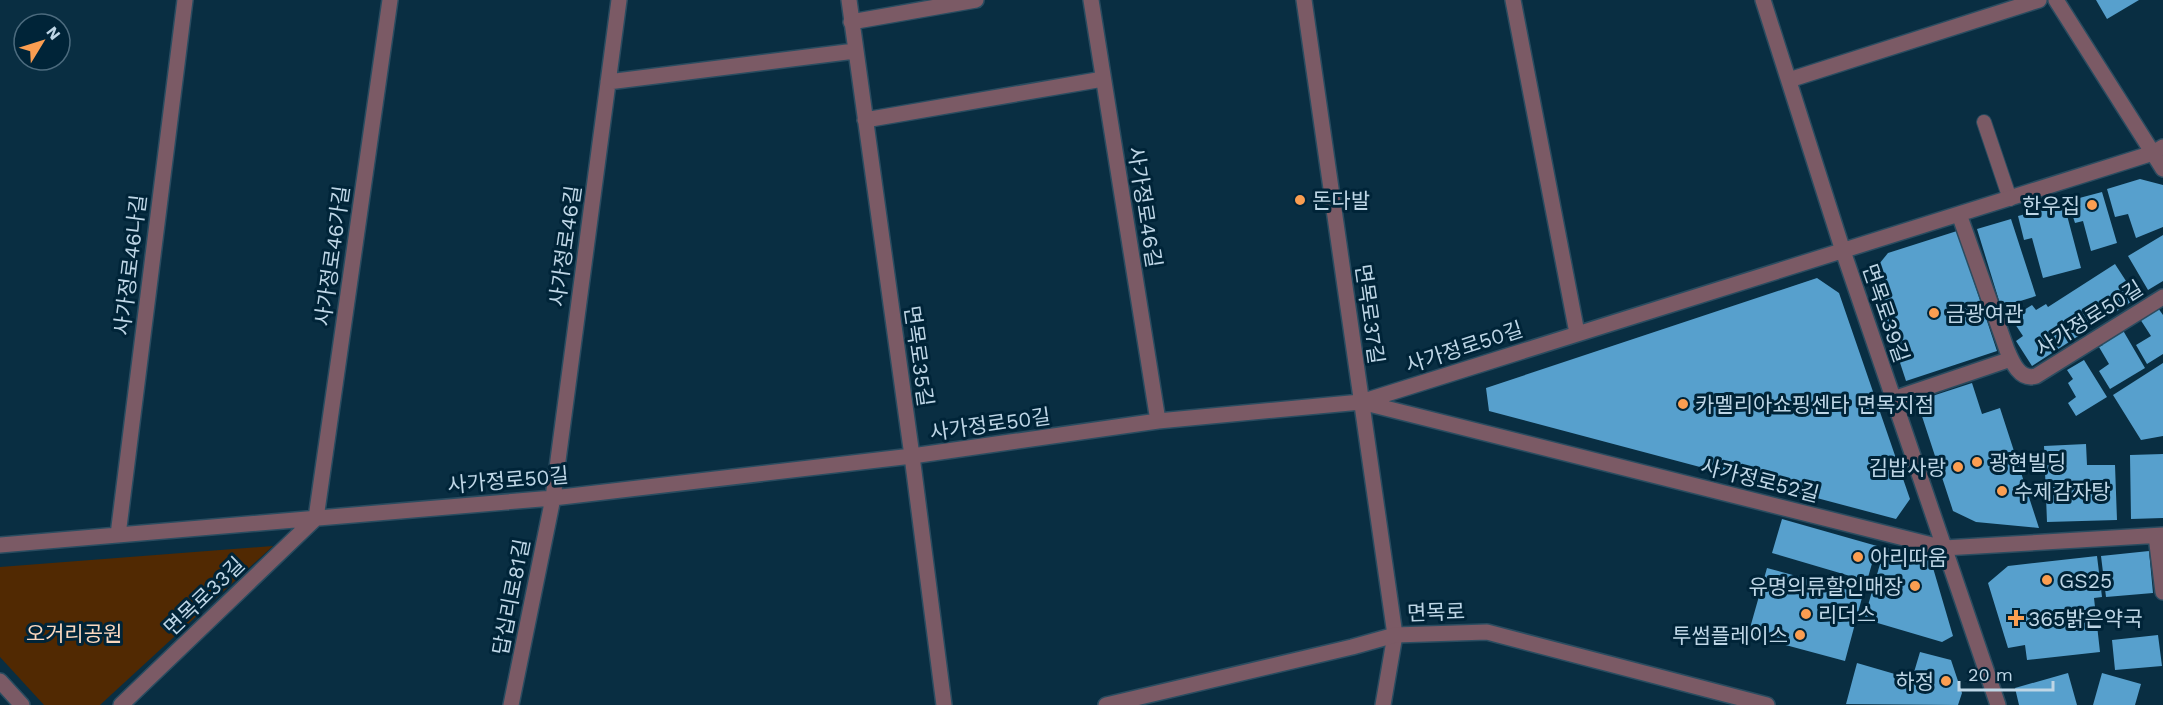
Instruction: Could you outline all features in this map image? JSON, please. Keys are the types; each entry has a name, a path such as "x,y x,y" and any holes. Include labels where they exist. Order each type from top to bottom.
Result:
{"street":[{"name":"사가정로46나길","path":"118,535 184,0"},
{"name":"사가정로46가길","path":"316,518 390,0"},
{"name":"사가정로46길","path":"553,498 619,0"},
{"name":"면목로35길","path":"849,0 944,705"},
{"path":"851,22 976,0"},
{"name":"사가정로46길","path":"1091,0 1158,421"},
{"name":"면목로37길","path":"1304,0 1395,635 1383,705"},
{"path":"1513,0 1577,333"},
{"name":"면목로39길","path":"1763,0 1843,251 1998,705"},
{"path":"1788,80 2040,0"},
{"path":"2056,0 2158,150 2163,169"},
{"path":"608,82 855,51"},
{"path":"865,120 1103,79"},
{"name":"사가정로50길","path":"0,545 553,498 912,456 1158,421 1361,402 2010,199 2158,150"},
{"name":"사가정로50길","path":"1959,214 2011,358 2022,374 2031,378 2163,297"},
{"name":"사가정로50길","path":"1893,399 2011,358"},
{"name":"사가정로52길","path":"1361,402 1944,548 2159,536 2163,592"},
{"name":"답십리로81길","path":"511,705 553,498"},
{"name":"면목로33길","path":"121,705 316,518"},
{"name":"면목로","path":"1106,705 1395,635 1487,632 1767,705"},
{"path":"0,681 22,705"}],"lane":[{"path":"1984,122 2010,199"}],"green space":[{"name":"오거리공원","path":"273,546 100,705 44,705 0,657 0,567"}],"building":[{"path":"2096,0 2139,0 2107,19"},
{"path":"2140,179 2163,185 2163,227 2136,238 2128,214 2115,217 2107,189"},
{"path":"2102,192 2117,243 2091,251 2083,221 2075,223 2068,201"},
{"path":"2064,204 2081,268 2043,278 2032,238 2024,240 2018,216"},
{"path":"2011,219 2036,296 2001,307 1977,229"},
{"name":"금광여관","path":"1957,231 1997,351 1906,381 1871,274 1888,253"},
{"path":"2163,235 2163,281 2148,290 2128,256"},
{"path":"2115,264 2137,298 2032,366 2016,341 2023,336 2011,318 2032,305 2036,310 2046,304 2048,307"},
{"name":"카멜리아쇼핑센타 면목지점","path":"1817,278 1839,293 1910,499 1896,519 1489,411 1486,388"},
{"path":"2158,308 2163,315 2163,354 2147,364 2136,345 2151,336 2140,319"},
{"path":"2121,327 2145,368 2110,389 2099,371 2109,364 2099,347 2103,345 2100,340"},
{"path":"2084,360 2107,397 2076,416 2068,403 2076,397 2068,383 2073,379 2067,370"},
{"path":"2163,363 2163,436 2141,440 2113,395"},
{"name":"광현빌딩","path":"1972,383 1982,414 2000,408 2039,528 1976,522 1953,511 1917,401"},
{"path":"2086,444 2087,465 2115,465 2117,520 2047,522 2044,446"},
{"path":"2163,454 2163,518 2131,519 2130,455"},
{"path":"1782,519 1877,546 1867,581 1772,553"},
{"path":"1885,547 1931,561 1953,636 1942,642 1864,619"},
{"path":"2149,551 2153,593 2106,597 2101,556"},
{"path":"2097,556 2102,597 2094,598 2100,652 2027,660 2025,645 2008,648 1988,583 2008,566"},
{"name":"리더스","path":"1767,568 1863,594 1845,661 1748,635"},
{"path":"2158,635 2162,666 2115,670 2112,640"},
{"path":"1920,652 1951,660 1962,693 1958,705 1846,704 1857,663 1912,679"},
{"path":"2068,673 2077,705 2019,705 2015,688"},
{"path":"2102,673 2141,684 2135,705 2093,705"}],"place":[{"name":"돈다발","path":"1300,200"},
{"name":"한우집","path":"2092,205"},
{"name":"금광여관","path":"1934,313"},
{"name":"카멜리아쇼핑센타 면목지점","path":"1683,404"},
{"name":"광현빌딩","path":"1977,462"},
{"name":"김밥사랑","path":"1958,467"},
{"name":"수제감자탕","path":"2002,491"},
{"name":"아리따움","path":"1858,557"},
{"name":"GS25","path":"2047,580"},
{"name":"유명의류할인매장","path":"1915,586"},
{"name":"리더스","path":"1806,614"},
{"name":"365밝은약국","path":"2016,618"},
{"name":"투썸플레이스","path":"1800,635"},
{"name":"하정","path":"1946,681"}]}
